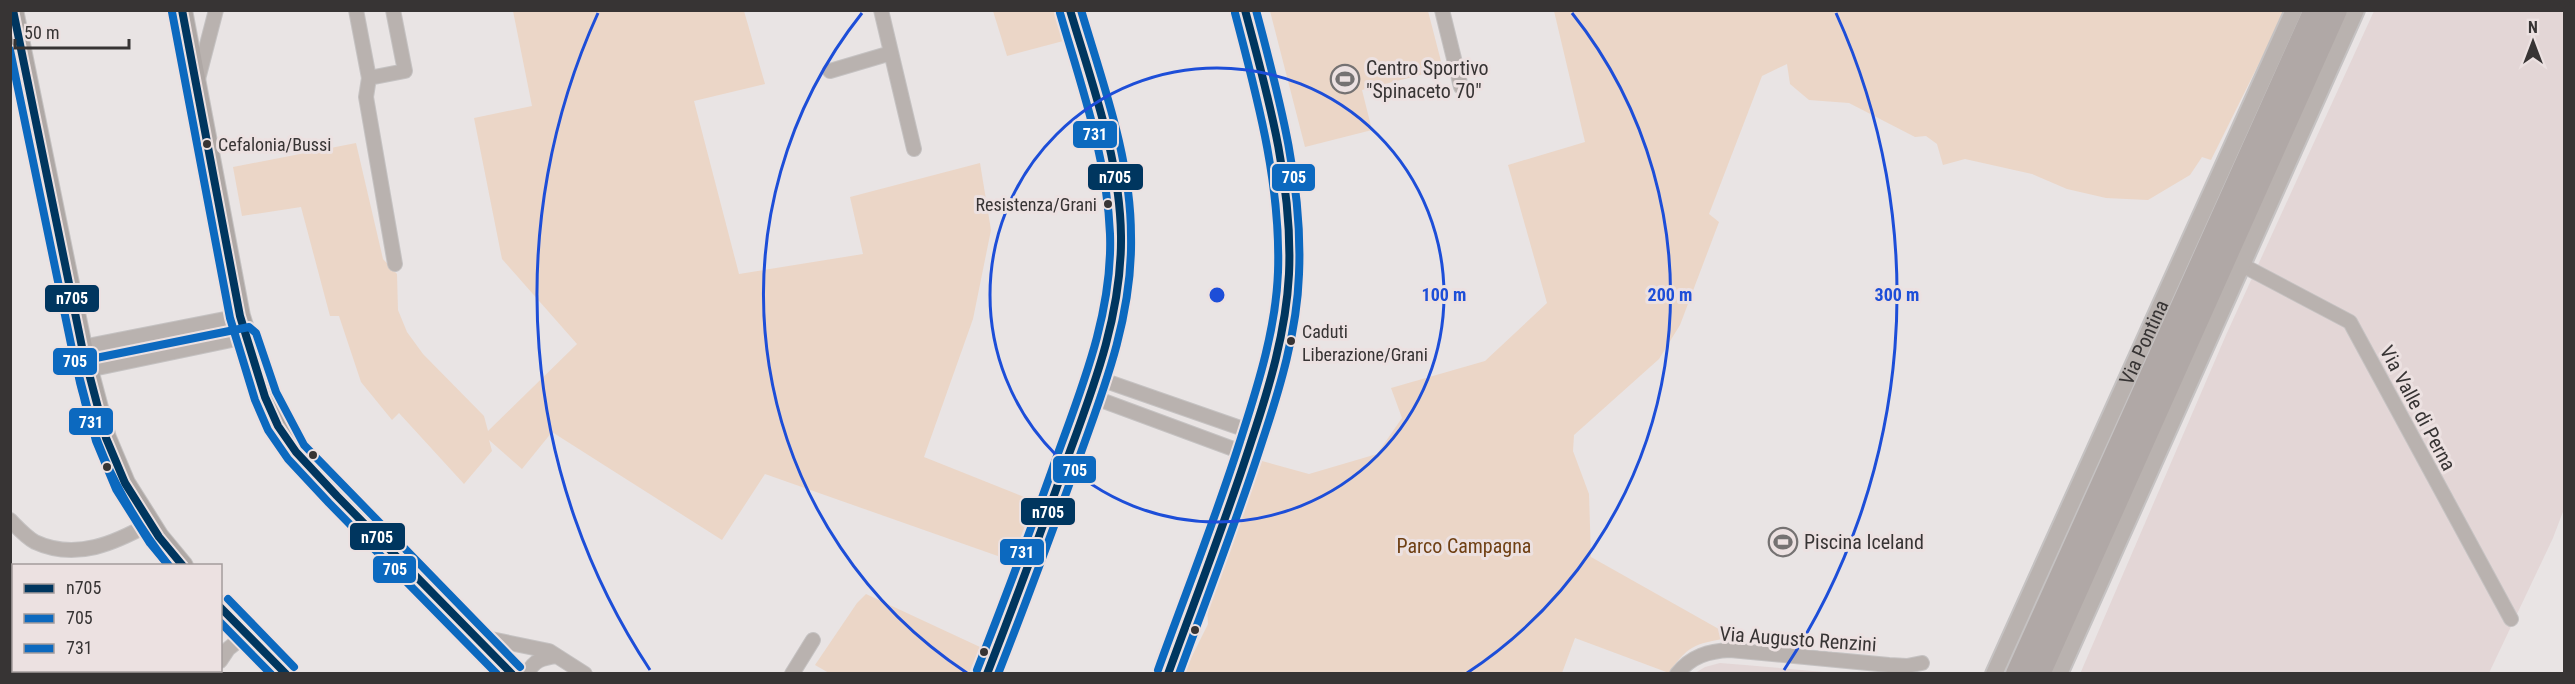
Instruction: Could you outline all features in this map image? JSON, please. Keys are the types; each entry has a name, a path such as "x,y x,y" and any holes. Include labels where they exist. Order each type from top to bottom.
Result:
{"highway":[{"name":"Via Pontina","path":"2017,674 2315,10"},
{"name":"Via Pontina","path":"2039,674 2336,10"}],"main road":[{"path":"13,10 82,347 110,447 125,483 182,564"},
{"path":"182,10 240,316 265,397 278,426 296,452 337,496 512,674"},
{"path":"222,608 286,674"}],"street":[{"path":"197,85 216,10"},
{"path":"356,10 369,78 366,97 395,264"},
{"path":"369,78 405,71 393,10"},
{"path":"881,10 914,148"},
{"path":"987,674 1097,378 1117,305 1121,234 1116,188 1108,147 1070,10"},
{"path":"1168,674 1255,433 1279,350 1286,309 1290,249 1285,188 1277,137 1245,10"},
{"path":"1442,10 1461,87"},
{"name":"Via Pontina","path":"1994,674 2294,10"},
{"path":"2058,674 2356,10"},
{"path":"830,71 891,53"},
{"name":"Via Valle di Perna","path":"2242,265 2350,322 2511,619"},
{"path":"82,347 240,316"},
{"path":"88,370 246,337"},
{"path":"1097,378 1255,433"},
{"path":"1090,396 1247,454"},
{"path":"10,520 33,541 67,550 84,550 119,541 151,523"},
{"path":"222,658 228,649 248,633"},
{"path":"476,636 538,648 559,656 585,674"},
{"path":"792,674 813,640"},
{"name":"Via Augusto Renzini","path":"1677,674 1697,656 1722,650 1889,665 1907,666 1922,663"},
{"path":"527,674 532,664 541,658 559,656"}],"shaded area":[{"path":"2374,11 2564,11 2564,509 2553,538 2489,673 2080,674 2226,335"},
{"path":"1720,663 1836,673 1695,673 1705,667"}],"green space":[{"path":"513,11 744,11 765,84 694,101 739,274 863,254 850,197 980,163 991,230 973,319 924,457 1034,501 1012,561 765,474 722,540 552,432 522,469 489,440 492,451 464,484 399,413 392,420 361,382 339,316 330,316 301,207 242,216 233,167 356,143 383,259 397,274 398,310 407,332 423,354 484,416 488,431 577,344 502,259 474,118 532,106"},
{"path":"993,11 1058,11 1067,40 1007,56"},
{"name":"Centro Sportivo \"Spinaceto 70\"","path":"1270,11 1428,11 1443,69 1362,90 1372,130 1305,147"},
{"name":"Parco Campagna","path":"1554,11 2285,11 2211,160 2202,157 2190,175 2148,200 2106,198 2067,189 2032,174 1965,159 1943,165 1937,144 1926,136 1915,137 1849,103 1809,100 1790,84 1787,64 1762,76 1709,214 1719,222 1680,325 1659,359 1574,435 1573,451 1589,494 1591,557 1733,637 1696,646 1683,655 1669,673 1575,638 1562,673 1183,674 1208,624 1207,609 1262,461 1309,474 1377,454 1402,418 1391,388 1485,361 1547,303 1508,165 1585,142"},
{"path":"866,594 980,647 969,673 829,673 815,665 857,603"}],"transit line":[{"name":"n705","path":"13,10 82,347 106,438 125,483 159,537 181,564"},
{"name":"n705","path":"182,10 240,316 265,397 278,426 296,452 337,496 512,674"},
{"name":"n705","path":"987,674 1093,386 1110,327 1120,267 1121,236 1116,179 1096,94 1070,10"},
{"name":"705","path":"998,674 1104,389 1127,299 1131,236 1126,179 1114,122 1081,10"},
{"name":"n705","path":"1168,674 1258,422 1276,360 1287,296 1289,240 1283,174 1270,108 1245,10"},
{"name":"705","path":"1179,674 1269,422 1286,360 1298,296 1299,240 1293,174 1281,108 1256,10"},
{"name":"705","path":"172,12 230,318 255,400 268,430 288,459 329,503 497,674"},
{"name":"731","path":"977,670 1083,384 1106,295 1110,234 1104,178 1092,122 1060,13"},
{"name":"731","path":"1158,670 1248,415 1266,354 1277,293 1278,239 1272,173 1259,108 1235,13"},
{"name":"705","path":"10,50 72,349 96,441 116,489 150,543 167,564"},
{"name":"731","path":"168,564 142,528 108,468 92,425 79,380 78,366 86,360 249,327 256,333 276,392 304,445 520,667"},
{"name":"731","path":"228,599 294,667"},
{"name":"n705","path":"222,609 286,674"},
{"name":"705","path":"222,624 271,674"}],"place":[{"name":"Centro Sportivo \"Spinaceto 70\"","path":"1345,79"},
{"name":"Cefalonia/Bussi","path":"207,144"},
{"name":"Resistenza/Grani","path":"1108,204"},
{"name":"Caduti Liberazione/Grani","path":"1291,341"},
{"name":"Piscina Iceland","path":"1783,542"}]}
